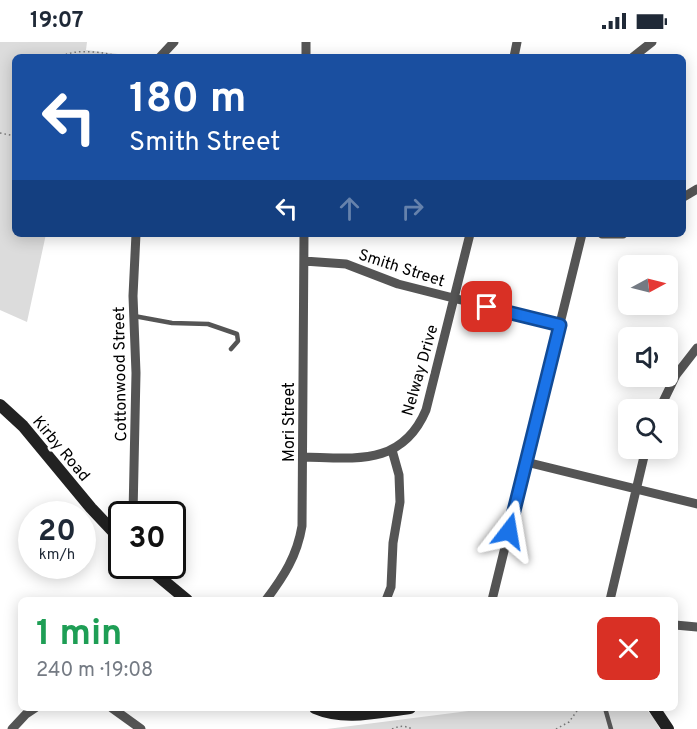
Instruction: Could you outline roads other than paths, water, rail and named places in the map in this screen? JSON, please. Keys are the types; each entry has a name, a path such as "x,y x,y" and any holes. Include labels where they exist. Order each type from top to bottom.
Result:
{"main road":[{"name":"Kirby Road","path":"0,405 22,426 83,500 108,526"},
{"path":"162,579 183,597"},
{"path":"326,711 353,715 386,711"},
{"path":"656,711 668,729"}],"street":[{"path":"163,54 174,42"},
{"name":"Cottonwood Street","path":"133,501 136,430 133,296 136,237"},
{"name":"Mori Street","path":"268,597 290,567 300,540 302,526 304,237"},
{"name":"Nelway Drive","path":"303,457 362,458 374,456 392,450 408,438 422,421 469,237"},
{"path":"493,597 581,237"},
{"name":"Smith Street","path":"304,261 346,264 398,284 560,325"},
{"path":"664,399 676,375 697,348"},
{"path":"387,597 391,587 393,543 400,502 399,475 392,450"},
{"path":"611,597 643,459"},
{"path":"526,462 697,504"},
{"path":"678,625 697,627"},
{"path":"12,729 30,711"},
{"path":"116,711 141,729"}],"lane":[{"path":"134,316 172,323 208,324 237,334 238,342 231,349"},
{"path":"606,711 611,729"}]}
